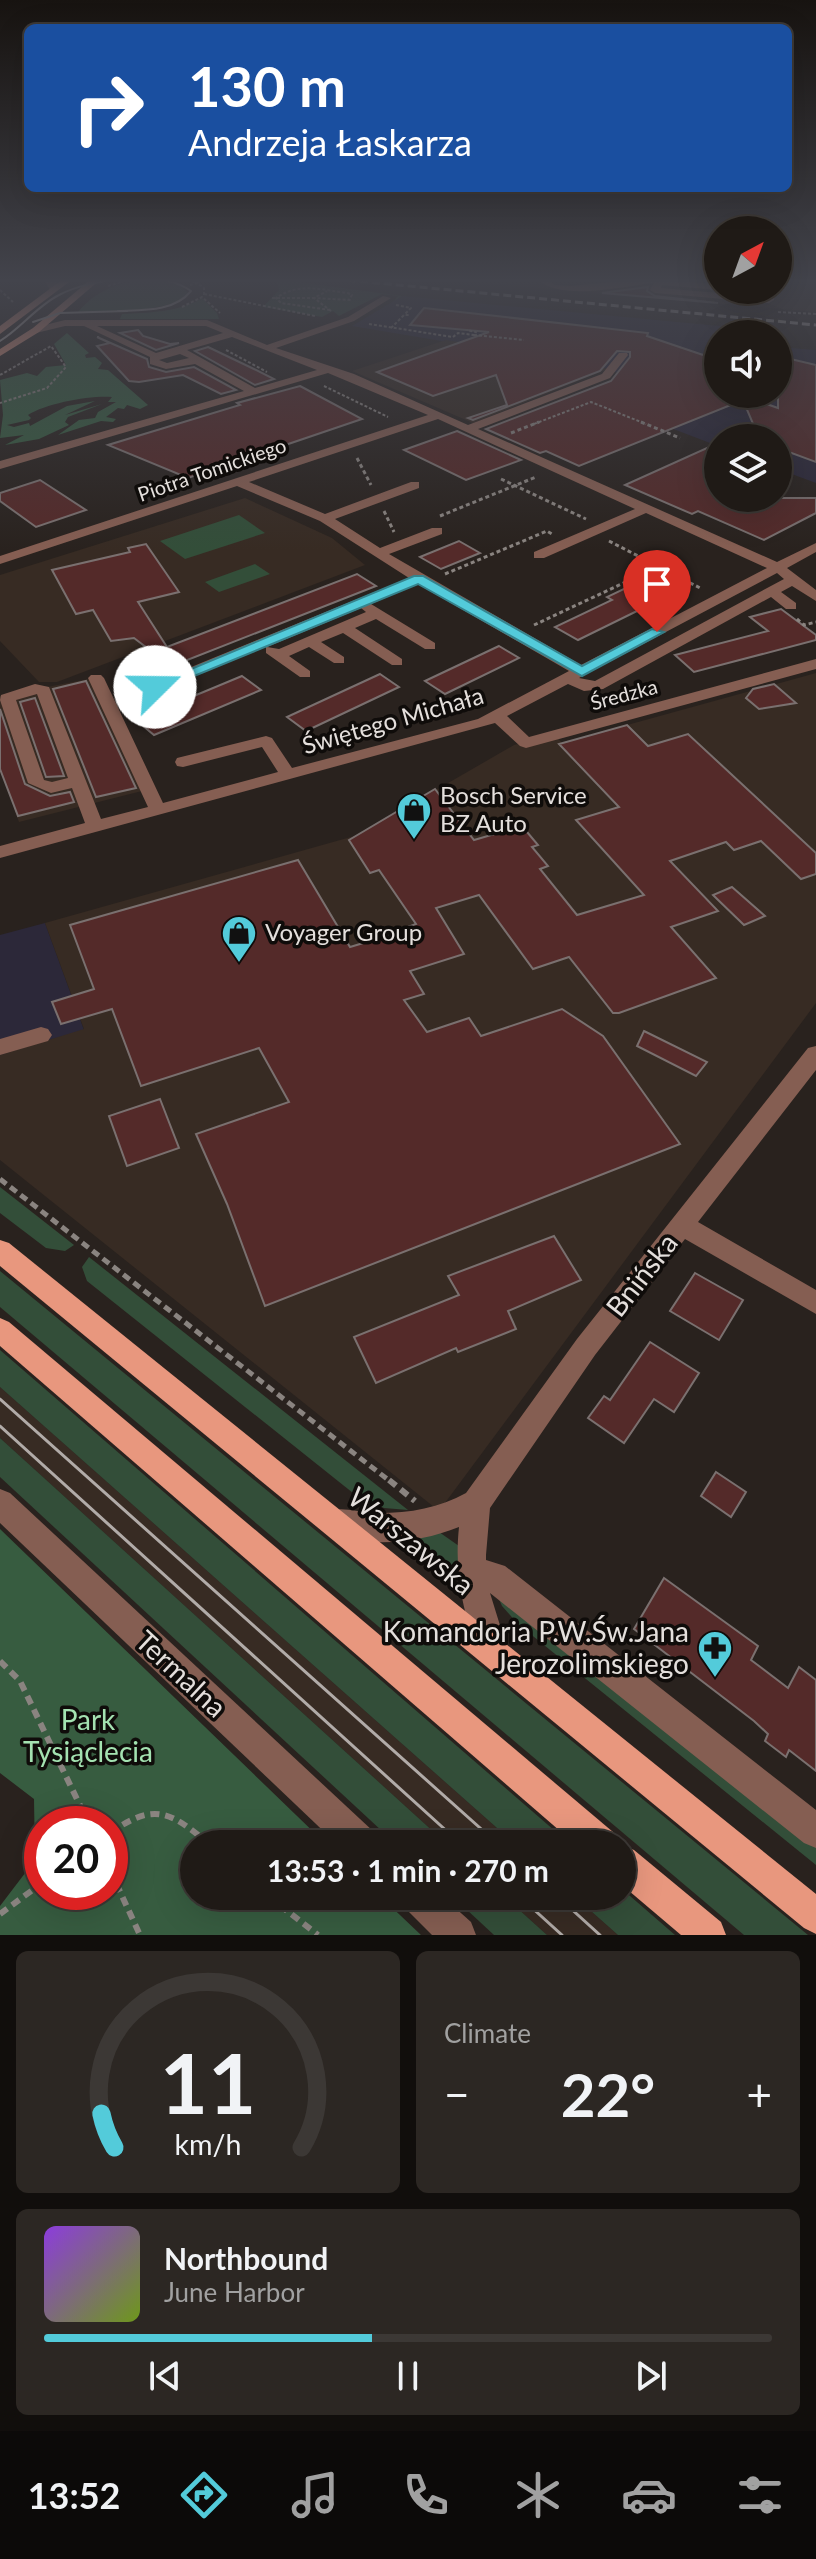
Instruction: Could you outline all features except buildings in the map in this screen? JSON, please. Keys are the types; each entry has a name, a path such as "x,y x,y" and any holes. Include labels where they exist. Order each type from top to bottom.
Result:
{"main road":[{"name":"Warszawska","path":"0,1251 816,1916"},
{"path":"0,1330 585,1830"},
{"path":"636,1874 708,1935"}],"street":[{"path":"212,369 255,392"},
{"path":"468,429 613,369"},
{"path":"0,465 327,370 350,376 777,567 816,597"},
{"name":"Piotra Tomickiego","path":"0,560 437,416"},
{"path":"239,482 325,518 422,581 515,634 575,676 584,686 598,686 794,579"},
{"path":"325,518 415,485"},
{"path":"539,555 645,509"},
{"path":"378,553 436,525"},
{"name":"Świętego Michała","path":"0,852 454,732 498,717 816,547"},
{"path":"133,669 155,687 360,603 422,581"},
{"path":"772,591 791,606"},
{"path":"360,603 430,646"},
{"path":"277,655 377,613"},
{"path":"344,627 397,662"},
{"path":"310,641 339,660"},
{"path":"261,643 305,674"},
{"name":"Średzka","path":"498,717 526,743 816,664"},
{"path":"96,678 158,810"},
{"path":"77,781 51,788 37,783 7,698 35,689 43,690 95,826"},
{"path":"183,762 266,741 289,776"},
{"path":"0,1047 41,1035"},
{"name":"Bnińska","path":"499,1659 479,1613 472,1570 472,1526 476,1503 586,1347 816,1054"},
{"path":"681,1225 816,1303"},
{"name":"Termalna","path":"0,1503 347,1830"},
{"path":"325,1517 353,1526 370,1527 442,1518 476,1503"},
{"name":"Warszawska","path":"472,1570 494,1577 816,1831"},
{"path":"432,1910 458,1935"}],"path":[{"path":"0,403 48,389 59,380 65,369"},
{"path":"261,369 288,382"},
{"path":"304,377 406,426"},
{"path":"493,440 591,402 680,438"},
{"path":"436,525 516,485 557,469"},
{"path":"501,479 702,589"},
{"path":"422,581 547,531 568,542"},
{"path":"515,634 630,580 641,578"},
{"path":"688,597 714,583"},
{"path":"0,1179 290,1406 442,1518"},
{"path":"0,1661 20,1681 80,1806"},
{"path":"128,1820 151,1810 177,1816 193,1830"},
{"path":"0,1914 24,1896"},
{"path":"128,1909 140,1935"},
{"path":"286,1910 318,1935"}],"shaded area":[{"path":"357,369 607,369 473,423 352,371"},
{"path":"609,369 704,369 704,408 792,408 792,369 816,369 816,483 792,474 792,424 704,424 704,441 589,397 633,379"},
{"path":"245,498 332,538 365,565 57,682 39,682 0,641 0,575"},
{"path":"816,673 816,1003 439,1511 0,1160 0,1055 84,1029 45,923 358,835 514,745 554,734 562,743"},
{"path":"94,678 154,788 19,822 0,768 0,696"},
{"path":"45,923 84,1030 0,1055 0,935"},
{"path":"0,1387 499,1830 432,1830 0,1438"},
{"path":"519,1910 590,1910 618,1935 547,1935"}],"green space":[{"path":"44,369 108,370 148,405 140,409 127,405 124,409 118,408 106,417 116,419 113,422 101,421 58,435 79,420 95,418 98,412 116,402 108,402 112,397 103,397 57,404 28,415 29,420 7,425 14,427 29,423 30,426 67,406 95,401 65,415 102,404 68,417 65,422 69,425 39,439 5,445 24,435 0,438 3,415 0,380 27,373 37,376"},
{"path":"239,515 265,533 185,559 160,541"},
{"path":"255,564 270,574 219,592 205,582"},
{"path":"0,1187 74,1245 65,1251 46,1248 0,1213"},
{"path":"89,1257 408,1510 384,1508 358,1497 87,1281 82,1267"},
{"path":"0,1271 808,1935 744,1935 636,1844 636,1830 620,1830 0,1307"},
{"path":"0,1350 554,1830 499,1830 0,1387"},
{"path":"0,1438 432,1830 381,1830 0,1477"},
{"name":"Park Tysiąclecia","path":"0,1529 312,1830 180,1830 180,1910 395,1910 421,1935 0,1935 0,1906 24,1874 24,1910 128,1910 128,1806 34,1806 34,1799 0,1773"},
{"path":"439,1532 459,1546 459,1575 411,1538"},
{"path":"496,1592 816,1846 816,1865 518,1624 502,1606"},
{"path":"636,1901 675,1935 618,1935 590,1910 636,1910"},
{"path":"467,1910 519,1910 547,1935 494,1935"}],"tram line":[{"path":"0,1399 482,1830"},
{"path":"0,1426 446,1830"},
{"path":"534,1910 562,1935"},
{"path":"572,1910 600,1935"}],"place":[{"name":"Bosch Service BZ Auto","path":"414,841"},
{"name":"Voyager Group","path":"239,964"},
{"name":"Komandoria P.W.Św.Jana Jerozolimskiego","path":"715,1679"}],"route":[{"path":"155,687 419,579 582,672 657,632"}]}
